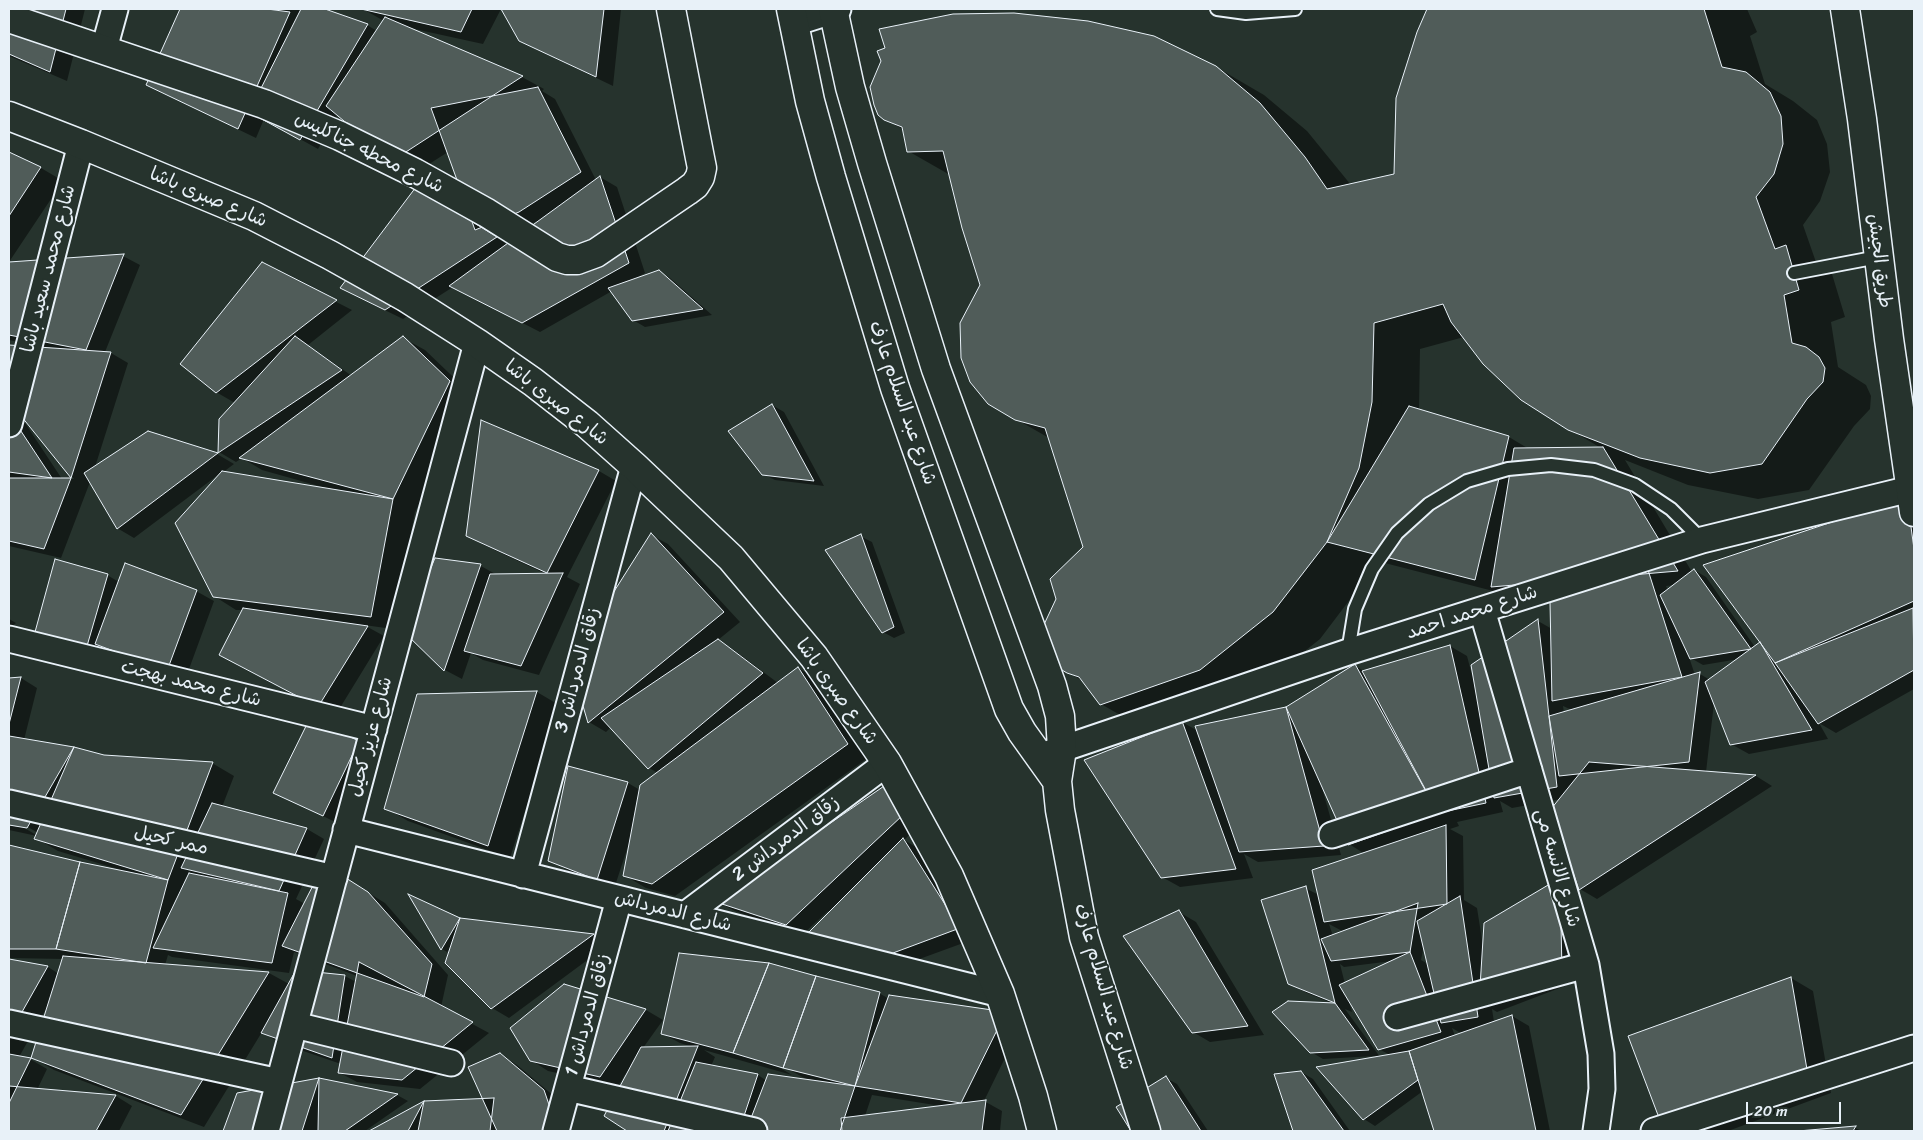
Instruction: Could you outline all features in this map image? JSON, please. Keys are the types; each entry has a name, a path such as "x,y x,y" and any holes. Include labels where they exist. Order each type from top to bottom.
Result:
{"main road":[{"name":"شارع محطه جناكليس","path":"9,18 264,104 340,136 415,172 487,213 557,257 567,260 582,259 596,253 695,186 700,178 702,168 671,9"},
{"name":"شارع عبد السلام عارف","path":"835,9 850,87 893,233 936,368 1052,686 1060,716 1051,753 1057,781 1064,838 1084,936 1146,1131"},
{"name":"طريق الجيش","path":"1845,9 1862,119 1878,257 1912,500"},
{"name":"شارع عبد السلام عارف","path":"792,16 810,101 831,177 895,388 1009,709 1022,732 1051,753"},
{"name":"شارع صبرى باشا","path":"9,116 254,216 405,297 477,343 533,382 579,418 634,466 731,558 814,657 887,763 949,876 1000,994"},
{"path":"1000,994 1033,1096 1042,1131"}],"street":[{"path":"104,49 115,9"},
{"path":"792,16 835,9"},
{"name":"شارع محمد سعيد باشا","path":"9,424 81,144"},
{"name":"شارع عزيز كحيل","path":"266,1131 477,343"},
{"name":"زقاق الدمرداش 3","path":"523,875 634,466"},
{"name":"شارع محمد احمد","path":"1051,753 1348,652 1702,540 1912,500"},
{"name":"شارع الانسه مى","path":"1482,610 1586,965 1601,1054 1602,1089 1596,1131"},
{"name":"شارع محمد بهجت","path":"9,638 374,729"},
{"name":"زقاق الدمرداش 2","path":"685,915 887,763"},
{"path":"1332,836 1529,770"},
{"name":"ممر كحيل","path":"9,804 334,878"},
{"name":"شارع الدمرداش","path":"346,830 1000,994"},
{"name":"زقاق الدمرداش 1","path":"556,1131 619,899"},
{"path":"1397,1017 1586,965"},
{"path":"9,1023 279,1082"},
{"path":"295,1025 451,1063"},
{"path":"1654,1131 1914,1048"},
{"path":"568,1088 754,1131"}],"lane":[{"path":"1217,9 1246,13 1295,9"},
{"path":"1794,273 1878,257"},
{"path":"1348,652 1356,609 1372,569 1397,533 1429,504 1467,482 1508,468 1551,465 1594,470 1635,485 1671,509 1702,540"}],"building":[{"path":"9,9 66,9 50,72 9,54"},
{"path":"180,9 267,9 290,12 238,129 146,85"},
{"path":"301,9 325,9 368,24 300,140 249,112"},
{"path":"361,9 472,9 461,32"},
{"path":"501,9 604,9 596,77 519,41"},
{"path":"1427,9 1704,9 1722,67 1746,72 1770,92 1781,116 1783,144 1774,174 1756,197 1775,249 1786,245 1799,290 1784,295 1792,343 1806,347 1819,357 1825,368 1823,382 1807,399 1762,464 1710,473 1640,458 1568,430 1521,400 1483,364 1451,322 1443,304 1374,323 1372,402 1359,468 1327,542 1273,612 1200,670 1100,705 1079,677 1067,673 1050,663 1040,633 1056,599 1050,579 1083,547 1045,428 1015,420 988,404 970,382 961,358 960,323 980,285 962,228 943,151 907,152 902,127 884,120 878,115 874,105 870,87 881,61 877,51 885,48 879,29 953,14 1014,13 1088,21 1154,36 1216,66 1260,103 1305,157 1327,189 1394,174 1396,98 1417,32"},
{"path":"385,17 523,76 392,161 326,106"},
{"path":"538,87 581,172 519,212 475,230 431,108"},
{"path":"9,152 41,167 9,216"},
{"path":"600,176 629,263 522,323 449,286"},
{"path":"416,187 497,237 385,310 340,288"},
{"path":"124,254 86,350 9,335 9,262"},
{"path":"262,262 337,300 216,393 180,364"},
{"path":"659,270 703,309 632,321 608,288"},
{"path":"295,336 342,370 218,453 219,419"},
{"path":"403,336 450,381 393,499 239,458"},
{"path":"9,345 111,352 71,478 9,401"},
{"path":"772,404 814,481 762,475 728,431"},
{"path":"1409,406 1509,436 1475,580 1327,542"},
{"path":"9,413 52,478 9,472"},
{"path":"481,420 599,470 547,573 466,536"},
{"path":"148,431 218,453 117,529 84,473"},
{"path":"1603,447 1678,571 1491,587 1514,448"},
{"path":"222,471 393,499 371,617 213,597 175,523"},
{"path":"9,478 71,478 44,549 9,541"},
{"path":"1907,497 1914,549 1914,601 1775,663 1703,565"},
{"path":"651,533 724,612 588,723 578,689 608,601"},
{"path":"861,534 894,627 882,633 825,550"},
{"path":"435,558 481,564 444,671 405,633"},
{"path":"55,559 108,574 87,646 35,632"},
{"path":"125,563 197,590 167,671 95,644"},
{"path":"1694,569 1751,649 1690,659 1660,595"},
{"path":"1648,570 1682,677 1552,701 1550,602"},
{"path":"563,573 521,666 464,651 490,574"},
{"path":"243,608 368,626 318,707 219,655"},
{"path":"1913,608 1914,670 1818,724 1775,663"},
{"path":"1538,619 1557,787 1494,798 1471,665"},
{"path":"718,639 763,673 648,769 601,718"},
{"path":"1760,642 1812,730 1730,745 1705,682"},
{"path":"1450,645 1486,803 1438,813 1362,671"},
{"path":"1355,664 1438,813 1348,845 1286,707"},
{"path":"798,667 848,744 652,884 623,876 640,785"},
{"path":"1700,672 1689,762 1559,776 1549,716"},
{"path":"21,677 9,724 9,678"},
{"path":"537,691 488,846 384,809 417,694"},
{"path":"1286,707 1324,846 1239,852 1195,726"},
{"path":"310,718 359,741 323,816 273,793"},
{"path":"1182,721 1236,869 1161,878 1084,760"},
{"path":"9,736 74,747 27,828 9,825"},
{"path":"74,747 104,755 213,762 168,880 34,839"},
{"path":"1589,762 1756,775 1579,890 1551,809"},
{"path":"568,766 628,782 597,880 548,861"},
{"path":"887,784 904,814 786,925 716,902"},
{"path":"212,803 307,828 279,891 181,868"},
{"path":"1446,825 1447,904 1324,922 1312,870"},
{"path":"903,838 960,928 885,956 805,936"},
{"path":"9,845 80,862 56,949 9,949"},
{"path":"80,862 168,880 146,963 56,949"},
{"path":"324,864 368,892 432,964 424,997 282,946"},
{"path":"189,873 288,893 272,963 153,948"},
{"path":"1560,878 1562,971 1479,1003 1484,923"},
{"path":"1306,886 1335,1003 1288,984 1261,900"},
{"path":"408,894 460,918 441,950"},
{"path":"1460,896 1478,1017 1441,1023 1417,921"},
{"path":"1418,903 1410,952 1331,961 1321,939"},
{"path":"1179,910 1248,1026 1192,1033 1123,936"},
{"path":"460,918 594,934 491,1009 445,963"},
{"path":"1410,952 1441,1032 1378,1050 1339,985"},
{"path":"679,953 769,963 733,1053 661,1034"},
{"path":"63,956 269,972 181,1115 31,1058"},
{"path":"9,959 48,966 9,1035"},
{"path":"359,962 473,1022 402,1080 338,1073"},
{"path":"769,963 816,976 783,1068 733,1053"},
{"path":"296,970 345,975 332,1058 261,1033"},
{"path":"816,976 880,992 855,1086 783,1068"},
{"path":"1791,977 1809,1081 1664,1131 1628,1036"},
{"path":"564,984 646,1009 600,1077 530,1061 510,1028"},
{"path":"889,995 1006,1012 961,1103 855,1086"},
{"path":"1288,1001 1335,1003 1369,1050 1310,1053 1272,1012"},
{"path":"1512,1015 1536,1131 1434,1131 1409,1051"},
{"path":"698,1046 664,1131 627,1131 604,1116 641,1047"},
{"path":"1409,1051 1418,1080 1363,1120 1316,1067"},
{"path":"500,1053 544,1090 558,1131 497,1131 468,1067"},
{"path":"9,1054 31,1058 9,1103"},
{"path":"696,1062 758,1074 739,1131 668,1131"},
{"path":"1301,1071 1344,1131 1293,1131 1274,1074"},
{"path":"768,1074 855,1086 840,1131 746,1131"},
{"path":"1166,1076 1201,1131 1131,1131 1116,1107"},
{"path":"319,1078 398,1094 345,1131 318,1131"},
{"path":"319,1078 302,1131 223,1131 237,1093"},
{"path":"9,1086 116,1095 96,1131 9,1131"},
{"path":"494,1098 490,1131 418,1131 424,1101"},
{"path":"986,1100 982,1131 842,1131 841,1118"},
{"path":"424,1101 408,1131 369,1131"},
{"path":"1856,1126 1853,1131 1798,1131"}]}
